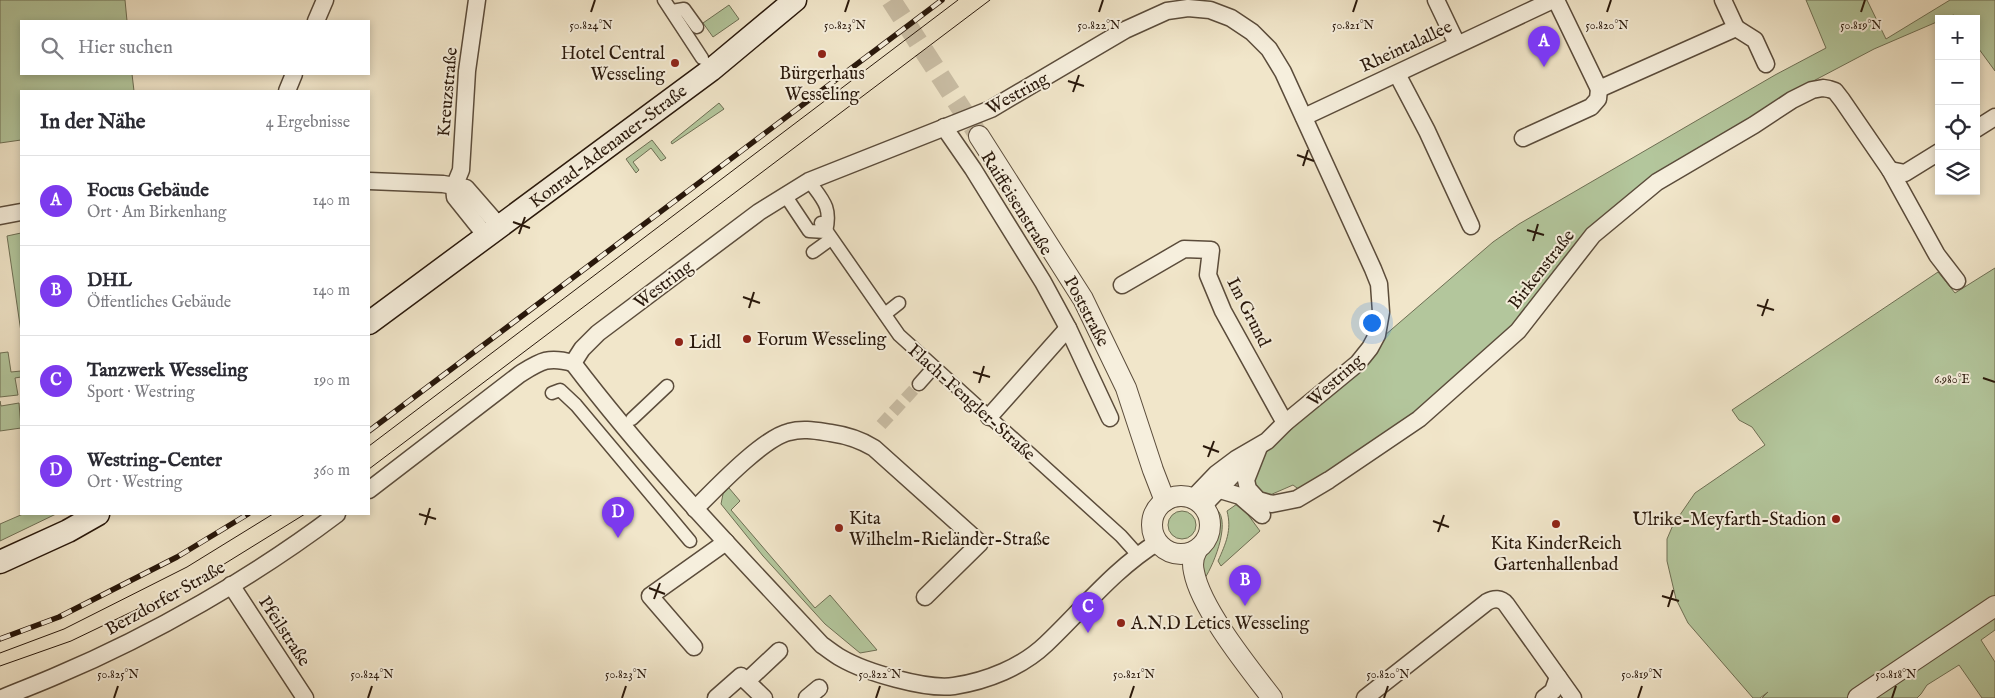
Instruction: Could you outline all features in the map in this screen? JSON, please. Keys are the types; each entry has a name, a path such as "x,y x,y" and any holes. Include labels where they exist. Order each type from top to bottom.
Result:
{"main road":[{"name":"Konrad-Adenauer-Straße","path":"370,322 711,70 795,0"},
{"path":"0,562 68,531 96,515"}],"street":[{"path":"316,20 325,0"},
{"name":"Kreuzstraße","path":"454,187 461,170 467,71 477,0"},
{"path":"664,0 702,58"},
{"path":"1436,0 1457,44"},
{"path":"1523,138 1591,107 1598,99 1599,89 1555,0"},
{"name":"Rheintalallee","path":"1304,117 1457,44 1555,0"},
{"path":"1722,0 1736,28 1755,40 1766,64"},
{"name":"Westring","path":"573,362 582,349 598,333 759,212 809,181 991,109 1124,30 1167,11 1212,5 1252,32 1269,48 1284,72 1373,269 1378,284 1381,312 1377,335 1370,348 1358,363 1259,447 1220,490 1197,503"},
{"path":"672,11 684,9 697,27"},
{"path":"1599,89 1736,28"},
{"path":"1397,74 1427,131 1471,226"},
{"path":"287,90 294,75"},
{"name":"Birkenstraße","path":"1259,447 1246,480 1248,489 1258,500 1272,504 1297,499 1330,480 1419,419 1518,331 1593,235 1657,182 1754,125 1792,100 1812,90 1823,88 1835,92 1890,170 1937,256 1957,281"},
{"path":"1980,126 1995,117"},
{"name":"Raiffeisenstraße","path":"944,127 973,169 1034,268 1068,328 1110,418"},
{"name":"Poststraße","path":"979,136 1083,299 1126,388 1165,501"},
{"path":"1890,170 1905,173 1935,154"},
{"path":"370,181 443,184 466,188 493,232"},
{"path":"809,181 826,205 829,217 826,231 813,252"},
{"path":"785,195 809,231 826,231"},
{"path":"0,216 20,212"},
{"name":"Flach-Fengler-Straße","path":"826,231 899,335 1121,536 1138,555"},
{"name":"Im Grund","path":"1122,285 1184,249 1211,250 1208,275 1223,311 1286,424"},
{"path":"885,314 899,302"},
{"path":"989,417 1068,328"},
{"path":"370,489 520,374 542,360 559,359 573,362 594,390 695,509 822,645 842,659 888,676 919,684 953,686 986,678 1017,666 1045,645 1138,555 1158,542"},
{"path":"919,384 934,367"},
{"path":"632,419 667,386"},
{"path":"552,393 560,390 576,405 690,541"},
{"path":"695,509 766,443 787,432 812,430 865,442 980,543 925,597"},
{"name":"Westring","path":"1197,503 1216,474 1236,459 1259,447"},
{"path":"1220,490 1240,496 1262,515"},
{"path":"1197,550 1176,555 1167,551 1158,542 1153,532 1153,519 1156,510 1165,501 1175,497 1197,503 1209,518 1207,538 1197,550 1193,562 1197,586 1218,623 1272,698"},
{"name":"Berzdorfer Straße","path":"2,698 60,675 139,637 231,585 310,534 336,515"},
{"path":"694,647 650,596 726,542"},
{"path":"1176,555 1181,575 1195,605 1206,616 1218,623"},
{"name":"Pfeilstraße","path":"231,585 305,698"},
{"path":"1365,698 1491,599 1503,601 1506,604 1573,698"},
{"path":"1858,698 1995,606"},
{"path":"747,680 779,651"},
{"path":"716,698 741,676 764,698"},
{"path":"1544,698 1553,691 1558,677"}],"green space":[{"path":"0,0 125,0 127,20 20,20 20,75 132,75 134,90 20,90 20,140 0,143"},
{"path":"1806,0 1867,0 1886,39 1950,0 1995,0 1995,71 1980,50 1980,15 1935,15 1935,23 1874,49 1800,88 1614,215 1522,325 1419,419 1305,494 1293,485 1270,495 1257,490 1253,479 1267,441 1370,348 1493,242 1519,224 1775,75 1826,48"},
{"path":"729,5 739,19 713,37 703,23"},
{"path":"719,103 724,109 672,144 671,142"},
{"path":"652,140 666,158 661,161 651,148 633,162 639,170 636,173 626,159"},
{"path":"20,233 20,325 7,236"},
{"name":"Ulrike-Meyfarth-Stadion","path":"1995,268 1995,630 1981,640 1995,662 1995,698 1982,698 1959,665 1927,685 1917,698 1762,698 1768,692 1760,698 1753,698 1688,623 1676,599 1667,561 1667,539 1673,525 1695,493 1765,445 1752,427 1739,420 1732,410 1938,272 1955,293"},
{"path":"8,352 11,372 20,371 20,377 15,378 18,395 0,397 0,353"},
{"path":"0,401 1,406 19,403 20,428 0,431"},
{"path":"729,488 740,501 731,510 815,608 830,595 877,650 860,653 825,624 763,556 721,504 723,494"},
{"path":"1237,504 1243,508 1260,531 1221,566 1218,561 1226,542 1229,524 1227,511"},
{"path":"1213,507 1219,512 1222,520 1222,530 1217,552 1205,578 1200,556 1213,531"},
{"path":"1182,511 1192,515 1196,525 1192,535 1182,539 1172,535 1168,525 1172,515"},
{"path":"21,515 54,515 0,541 0,524"}],"tunnel":[{"path":"891,0 979,136"},
{"path":"881,425 919,384"}],"tram line":[{"path":"370,445 958,0"},
{"path":"370,468 990,0"},
{"path":"0,653 64,629 187,567 271,515"},
{"path":"0,666 71,641 200,579 303,515"}],"railway":[{"path":"370,430 942,0"},
{"path":"0,639 59,617 177,557 246,515"}],"place":[{"name":"Bürgerhaus Wesseling","path":"822,54"},
{"name":"Hotel Central Wesseling","path":"675,63"},
{"name":"Focus Gebäude","path":"1544,67"},
{"name":"Forum Wesseling","path":"747,339"},
{"name":"Lidl","path":"679,342"},
{"name":"Ulrike-Meyfarth-Stadion","path":"1836,519"},
{"name":"Kita KinderReich Gartenhallenbad","path":"1556,524"},
{"name":"Kita Wilhelm-Rieländer-Straße","path":"839,528"},
{"name":"Westring-Center","path":"618,538"},
{"name":"DHL","path":"1245,606"},
{"name":"A.N.D Letics Wesseling","path":"1121,623"},
{"name":"Tanzwerk Wesseling","path":"1088,633"}]}
